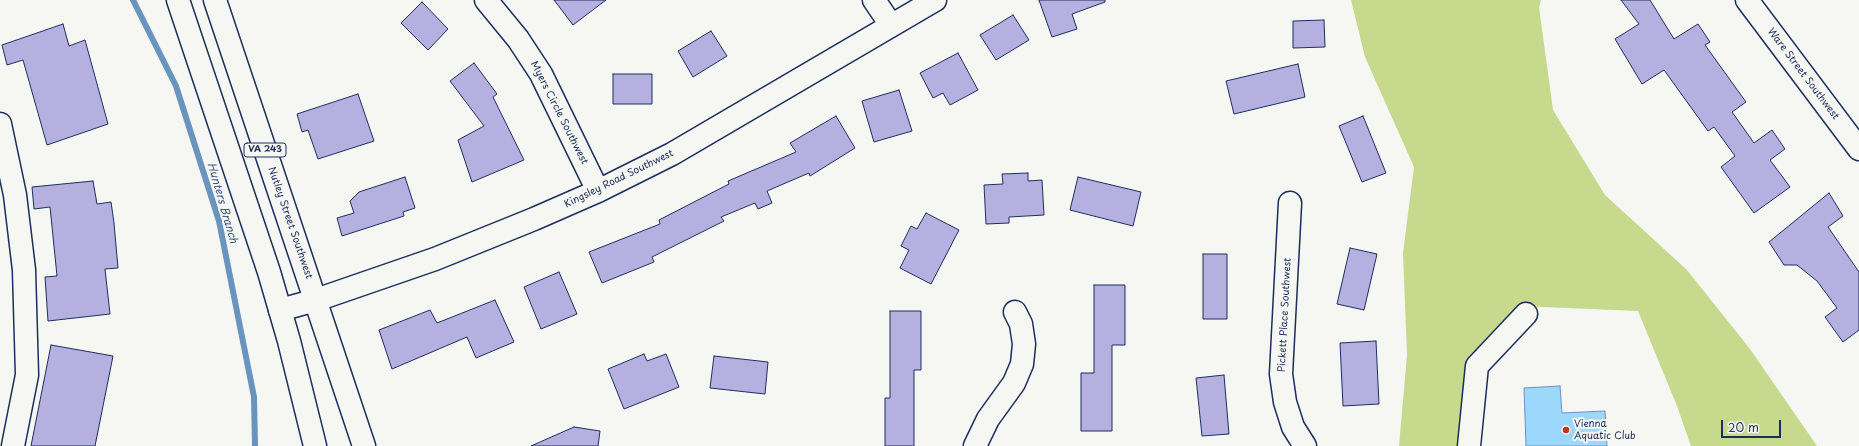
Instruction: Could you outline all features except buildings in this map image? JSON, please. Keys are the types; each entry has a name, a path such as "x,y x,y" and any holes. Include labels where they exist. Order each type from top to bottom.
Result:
{"street":[{"name":"VA 243","path":"178,0 269,272 315,446"},
{"name":"Nutley Street Southwest","path":"216,0 364,446"},
{"name":"Myers Circle Southwest","path":"486,0 518,39 541,74 598,191"},
{"path":"874,0 891,25"},
{"name":"Kingsley Road Southwest","path":"280,310 316,300 435,259 534,219 598,191 672,154 935,0"},
{"name":"Ware Street Southwest","path":"1747,0 1859,149"},
{"path":"0,124 15,195 24,270 27,375 13,446"},
{"name":"Pickett Place Southwest","path":"1290,203 1281,374 1285,402 1293,427 1305,446"},
{"path":"975,446 988,419 1014,383 1022,364 1024,344 1020,324 1015,312"},
{"path":"1469,446 1477,366 1526,314"}],"green space":[{"path":"1351,0 1541,0 1539,7 1553,110 1605,195 1687,270 1750,349 1817,446 1691,446 1677,406 1638,311 1519,306 1474,354 1461,446 1399,446 1407,355 1403,253 1414,167 1365,57"}],"water":[{"name":"Vienna Aquatic Club","path":"1560,386 1562,413 1605,411 1607,446 1526,446 1524,388"}],"waterway":[{"name":"Hunters Branch","path":"133,0 176,86 219,221 254,397 255,446"}],"place":[{"name":"Vienna Aquatic Club","path":"1566,430"}]}
